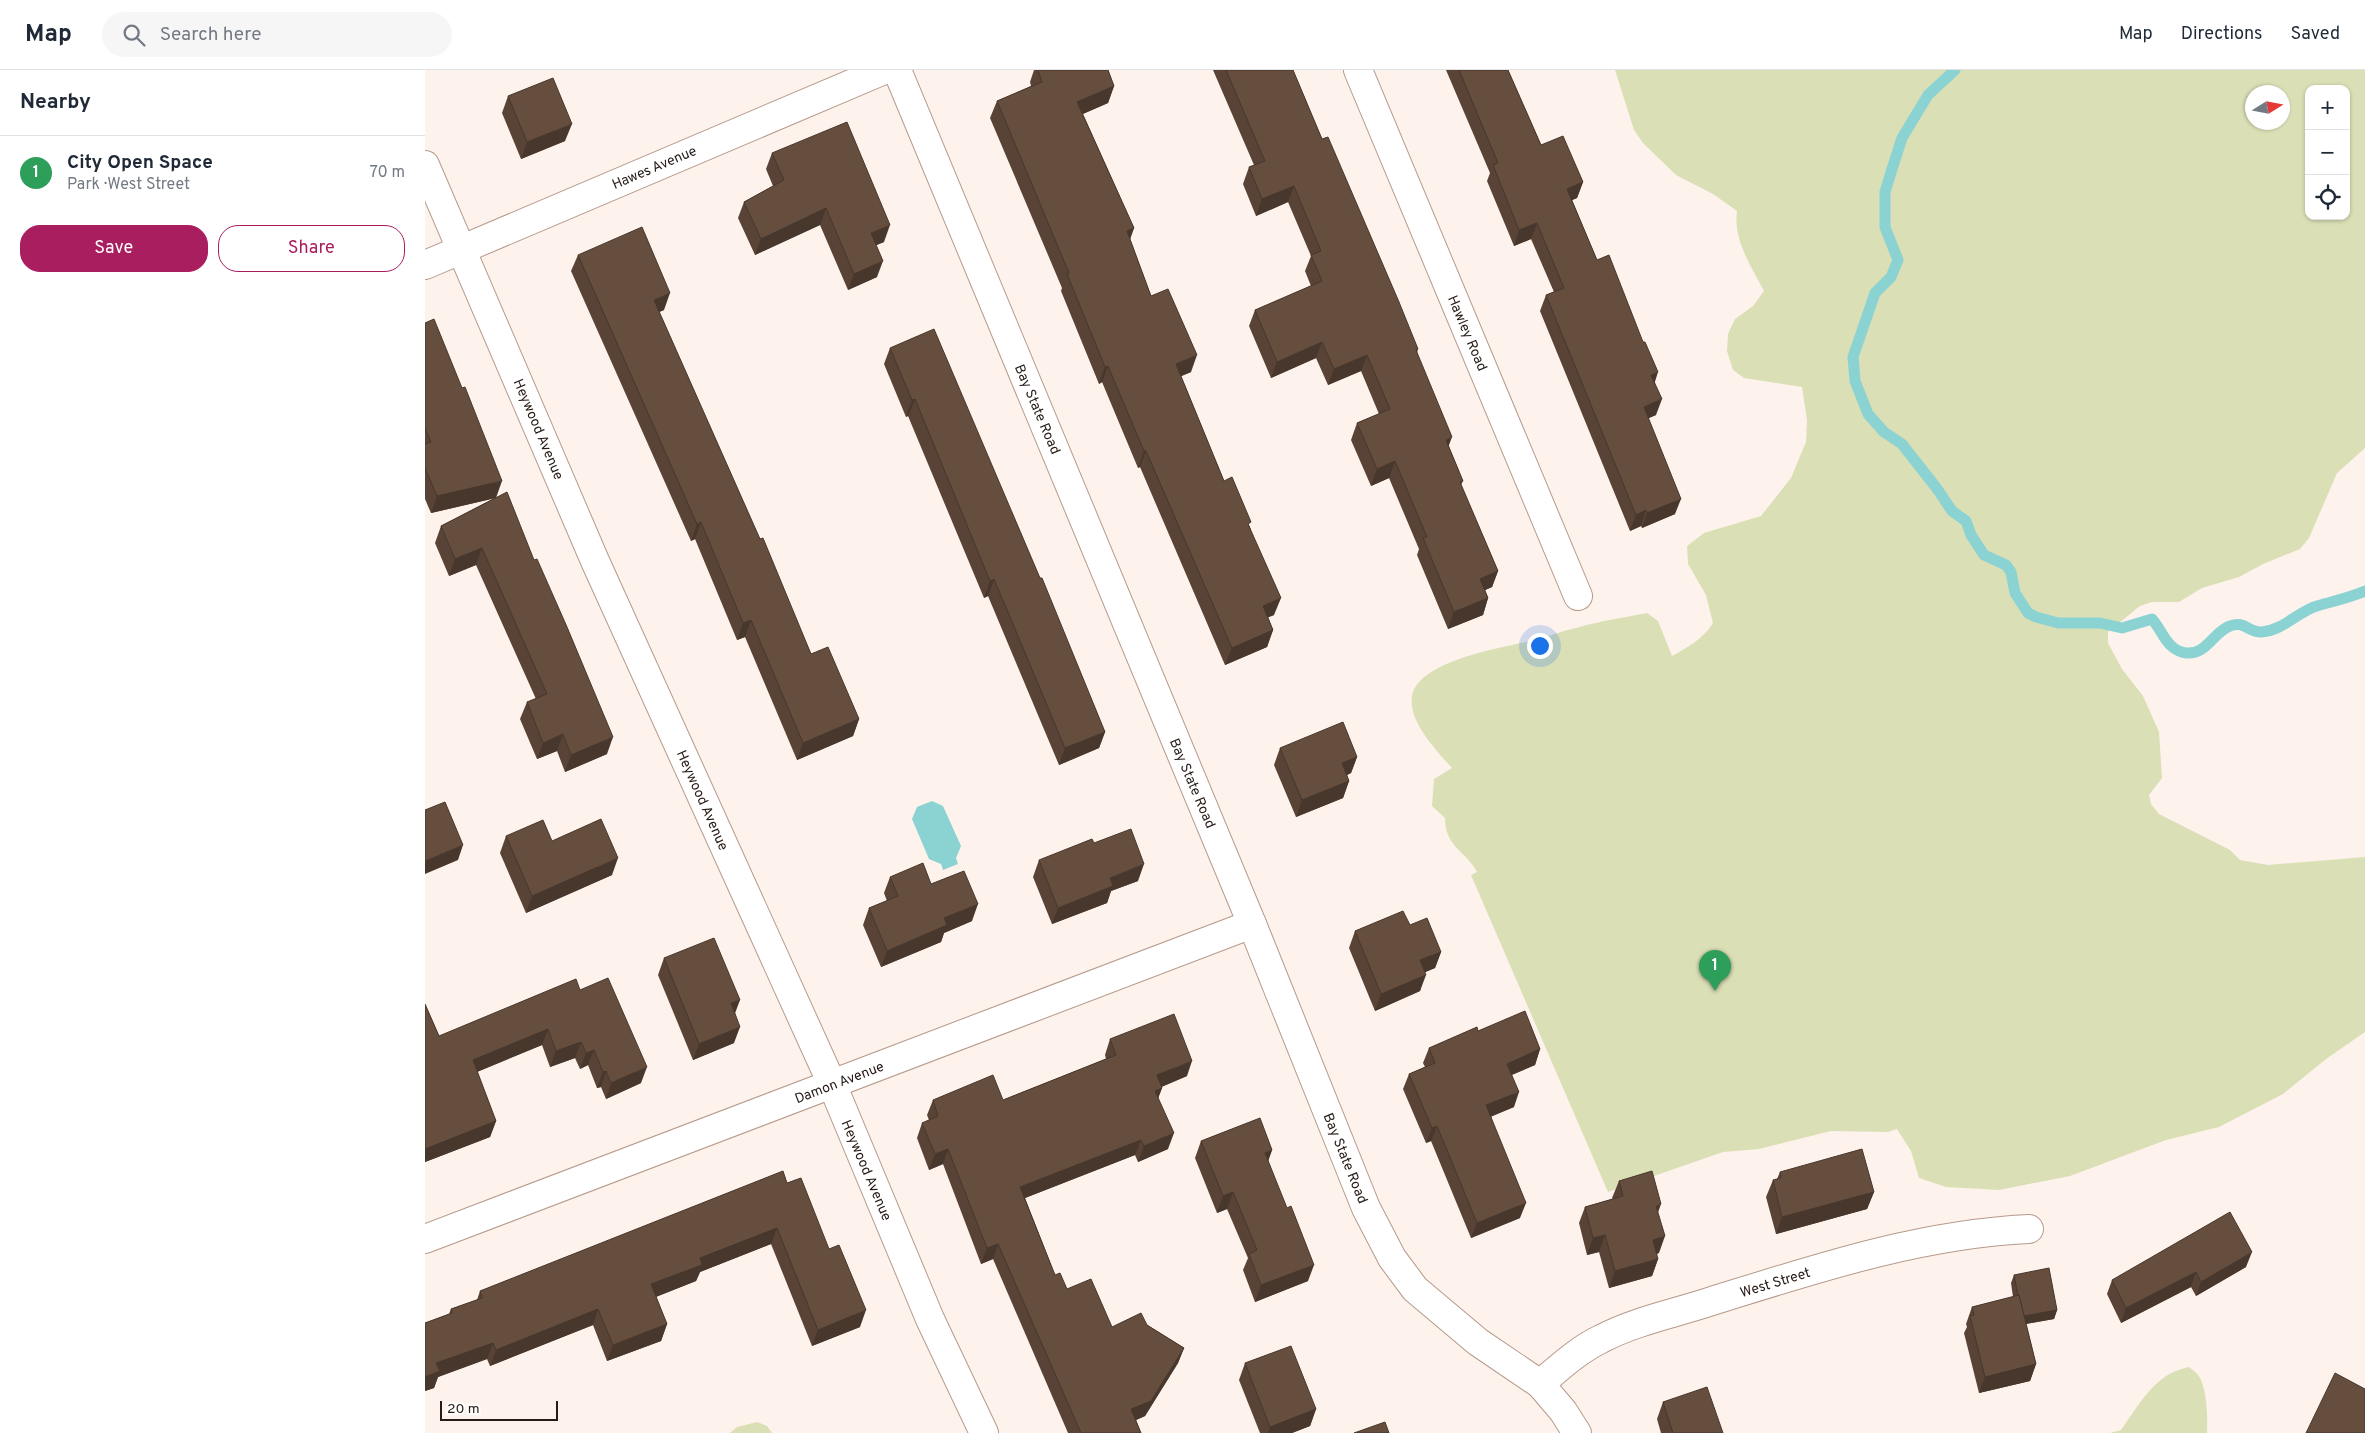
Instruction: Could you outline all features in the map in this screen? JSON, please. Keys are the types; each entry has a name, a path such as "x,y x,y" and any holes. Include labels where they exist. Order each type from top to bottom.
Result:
{"street":[{"name":"Hawes Avenue","path":"425,265 884,70"},
{"name":"Bay State Road","path":"897,70 1252,924 1366,1208 1392,1258 1415,1289 1478,1342 1540,1384 1563,1411 1577,1433"},
{"name":"Hawley Road","path":"1358,70 1578,596"},
{"name":"Heywood Avenue","path":"425,164 595,561 831,1084 930,1319 984,1433"},
{"name":"Damon Avenue","path":"425,1239 1252,924"},
{"name":"West Street","path":"1540,1384 1578,1353 1609,1335 1771,1283 1875,1253 1961,1235 2029,1229"}],"green space":[{"path":"1615,70 2365,70 2365,448 2337,473 2309,538 2300,549 2263,564 2239,577 2202,588 2179,602 2152,602 2140,606 2108,632 2108,643 2122,669 2143,696 2159,732 2162,778 2149,795 2151,804 2159,814 2230,850 2240,860 2268,865 2365,857 2365,1032 2326,1059 2283,1094 2219,1127 2166,1140 2070,1176 1999,1190 1946,1187 1919,1178 1911,1151 1897,1129 1888,1132 1831,1131 1759,1149 1723,1152 1608,1192 1471,875 1477,872 1448,836 1445,818 1432,806 1434,779 1452,768 1419,726 1414,716 1412,697 1418,684 1429,673 1465,657 1535,640 1593,623 1647,613 1658,621 1672,656 1700,638 1713,623 1706,595 1688,564 1687,546 1704,533 1761,516 1791,478 1806,442 1807,420 1802,387 1744,378 1733,370 1727,351 1728,334 1735,319 1753,306 1764,291 1740,242 1736,222 1737,211 1713,194 1676,175 1643,143 1634,130"},
{"path":"2189,1367 2201,1380 2205,1394 2207,1433 2110,1433 2121,1430 2141,1401 2157,1383 2177,1370"},
{"path":"757,1422 767,1426 772,1433 730,1433 737,1427"}],"water":[{"path":"932,801 943,806 961,846 956,858 958,864 943,870 941,864 929,859 912,819 917,807"}],"building":[{"path":"1038,70 1108,70 1114,86 1077,102 1134,228 1127,231 1151,296 1168,289 1197,355 1176,364 1224,481 1232,477 1251,522 1248,524 1281,598 1263,606 1273,630 1232,648 1108,366 1105,367 1067,274 1069,273 997,101 1042,82"},
{"path":"1226,70 1293,70 1322,139 1328,137 1399,302 1418,349 1416,350 1452,437 1446,440 1463,481 1460,482 1498,571 1480,579 1488,598 1454,612 1423,538 1427,537 1395,461 1377,469 1357,423 1390,409 1367,355 1334,369 1322,342 1277,362 1255,310 1322,281 1311,255 1321,251 1294,186 1262,199 1249,167 1265,161"},
{"path":"1459,70 1508,70 1541,145 1563,136 1583,182 1567,189 1597,260 1609,255 1643,342 1645,342 1658,372 1651,375 1662,399 1644,407 1681,499 1647,513 1646,510 1636,515 1546,295 1564,288 1537,223 1519,230 1493,165 1498,163"},
{"path":"553,78 572,124 527,142 508,96"},
{"path":"847,122 890,225 871,233 883,261 854,274 826,208 761,239 744,202 784,180 772,153"},
{"path":"642,227 670,293 654,300 760,539 763,538 811,654 828,647 859,719 803,743 751,620 743,623 701,522 697,524 578,255"},
{"path":"434,319 462,388 465,387 502,481 437,496 425,468 425,444 431,442 425,428 425,323"},
{"path":"934,329 1040,578 1042,578 1105,732 1065,748 994,579 990,581 915,399 912,400 890,348"},
{"path":"507,492 534,560 537,559 613,737 571,755 563,734 543,743 527,702 547,694 482,548 455,559 441,526"},
{"path":"1343,722 1357,757 1342,763 1349,781 1302,800 1280,748"},
{"path":"445,802 463,845 425,861 425,810"},
{"path":"601,819 618,858 532,896 506,836 543,820 552,841"},
{"path":"1131,829 1144,864 1110,878 1113,886 1058,908 1039,860 1092,839 1094,843"},
{"path":"923,863 931,884 964,871 978,904 944,918 947,925 887,951 869,908 898,896 890,877"},
{"path":"1403,911 1410,925 1427,918 1441,952 1420,960 1426,975 1381,994 1355,931"},
{"path":"714,938 740,1000 731,1003 740,1027 699,1044 664,958"},
{"path":"608,978 647,1067 611,1083 606,1071 603,1072 594,1050 586,1053 581,1042 556,1051 548,1029 473,1060 496,1121 425,1149 425,1004 439,1036 576,979 580,990"},
{"path":"1525,1011 1540,1049 1507,1064 1519,1092 1486,1105 1526,1203 1477,1223 1437,1126 1432,1128 1409,1074 1435,1063 1429,1048 1477,1027 1478,1031"},
{"path":"1174,1014 1192,1061 1157,1075 1162,1088 1155,1091 1174,1133 1144,1146 1141,1140 1020,1187 1055,1275 1060,1273 1067,1289 1091,1279 1112,1327 1141,1313 1147,1325 1184,1348 1151,1401 1131,1409 1141,1433 1081,1433 998,1244 987,1248 948,1149 935,1154 922,1123 938,1116 933,1100 993,1075 1003,1100 1116,1055 1110,1039"},
{"path":"1260,1118 1272,1150 1265,1153 1287,1208 1291,1206 1314,1265 1261,1285 1249,1254 1257,1250 1233,1192 1223,1196 1201,1141"},
{"path":"1862,1149 1874,1192 1782,1217 1773,1180 1781,1178 1780,1172"},
{"path":"783,1171 787,1183 801,1178 829,1249 839,1245 866,1310 818,1330 777,1228 700,1258 702,1265 651,1284 667,1324 613,1345 598,1309 496,1350 493,1343 436,1363 440,1371 425,1377 425,1323 452,1313 451,1309 482,1298 480,1291"},
{"path":"1652,1171 1661,1204 1656,1206 1665,1236 1653,1240 1658,1259 1615,1271 1605,1235 1593,1238 1585,1207 1623,1196 1619,1181"},
{"path":"2230,1212 2252,1252 2201,1282 2196,1272 2126,1308 2112,1280"},
{"path":"2049,1268 2057,1310 2024,1316 2014,1275"},
{"path":"2019,1295 2036,1364 1985,1377 1970,1316 1974,1315 1972,1307"},
{"path":"1291,1346 1316,1409 1270,1427 1245,1363"},
{"path":"2335,1373 2365,1389 2365,1433 2306,1433"},
{"path":"1707,1387 1723,1433 1673,1433 1663,1402"},
{"path":"1385,1422 1389,1433 1354,1433"}],"waterway":[{"path":"1955,70 1928,95 1902,138 1885,192 1885,227 1898,260 1891,277 1875,293 1853,357 1855,381 1868,414 1884,432 1902,444 1952,511 1966,521 1971,535 1984,555 2006,565 2011,572 2015,593 2028,613 2036,617 2058,623 2100,623 2122,628 2152,619 2169,644 2179,651 2193,653 2205,647 2219,633 2230,626 2239,625 2257,632 2270,631 2317,606 2365,591"}],"place":[{"name":"City Open Space","path":"1715,991"}]}
